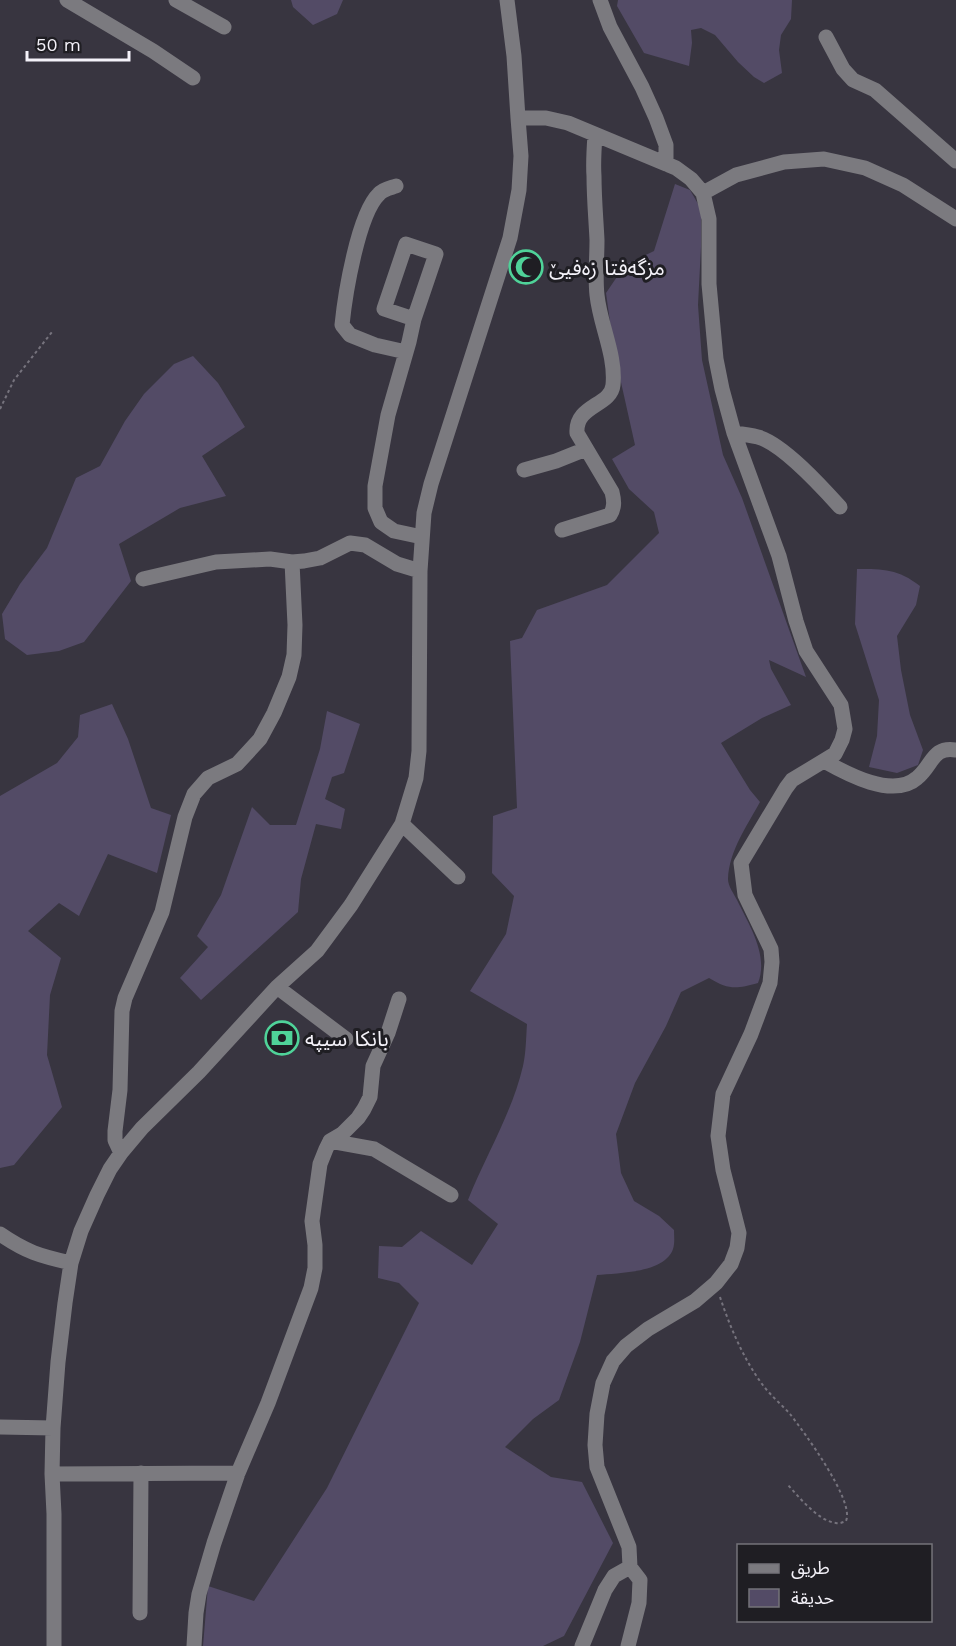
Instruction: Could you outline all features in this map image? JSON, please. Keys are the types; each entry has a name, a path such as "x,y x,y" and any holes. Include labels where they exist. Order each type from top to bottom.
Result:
{"street":[{"path":"67,0 153,51 193,78"},
{"path":"176,0 224,27"},
{"path":"54,1646 54,1515 51,1474 53,1428 58,1362 71,1263 81,1231 110,1169 142,1128 199,1072 276,987 317,951 351,905 402,824 416,778 419,751 420,571 424,513 431,484 510,238 519,190 518,118 507,0"},
{"path":"600,0 610,27 656,118 666,145 666,164"},
{"path":"826,37 843,69 853,80 875,90 956,161"},
{"path":"518,118 546,118 568,123 676,168 691,179 703,193 709,219 709,284 716,359 722,389 735,433 779,556 806,651 841,705 846,729 835,754 792,780 741,863 745,895 771,949 771,983 751,1034 723,1094 718,1136 723,1170 739,1233 737,1248 731,1264 716,1283 695,1301 648,1329 626,1346 612,1361 603,1383 597,1414 595,1445 597,1467 629,1547 630,1567 640,1580 639,1603 628,1646"},
{"path":"562,530 610,515 614,501 612,492 577,433 576,426 579,418 609,395 613,388 611,358 597,298 595,277 597,243 595,135"},
{"path":"703,193 736,175 784,162 824,159 865,168 903,185 956,219"},
{"path":"396,186 381,191 374,199 364,219 348,283 342,325 350,335 375,345 406,352"},
{"path":"414,319 384,309 406,244 436,254 414,319 388,415 375,486 375,508 381,522 394,531 422,537"},
{"path":"735,433 759,437 771,443 818,482 840,507"},
{"path":"524,470 586,449"},
{"path":"144,579 216,562 270,559 292,562 320,558 350,543 365,545 397,564 420,571"},
{"path":"121,1153 115,1140 115,1131 120,1090 124,998 162,912 185,817 194,794 208,778 237,764 260,739 290,677 294,655 295,625 292,562"},
{"path":"824,760 841,771 871,784 905,785 916,780 936,754 943,749 956,750"},
{"path":"402,824 458,877"},
{"path":"276,987 346,1039"},
{"path":"194,1646 196,1613 214,1543 238,1473 268,1404 311,1288 315,1268 312,1221 320,1164 330,1141 342,1134 358,1118 370,1097 373,1066 388,1034 399,999"},
{"path":"330,1141 374,1149 451,1195"},
{"path":"0,1233 26,1251 71,1263"},
{"path":"0,1427 53,1428"},
{"path":"140,1613 141,1473"},
{"path":"51,1474 238,1473"},
{"path":"582,1646 605,1590 614,1576 630,1567"}],"path":[{"path":"0,409 14,380 52,332"},
{"path":"716,1283 739,1346 762,1384 790,1414 813,1445 835,1480 847,1505 849,1516 846,1521 837,1523 825,1519 809,1508 787,1484"}],"green space":[{"path":"291,0 343,0 337,14 313,25 293,7"},
{"path":"618,0 792,0 791,19 781,35 779,50 782,73 764,83 738,62 715,35 701,28 691,30 689,66 644,53 617,6"},
{"path":"675,184 690,190 701,209 698,305 702,360 723,455 742,498 806,677 769,660 771,669 791,705 762,718 721,743 760,802 735,849 728,879 756,940 761,962 758,983 733,987 722,985 709,978 681,992 666,1026 635,1083 616,1134 621,1173 634,1201 659,1216 674,1230 673,1249 661,1263 651,1267 597,1275 580,1342 559,1400 533,1419 505,1447 551,1477 582,1482 613,1543 564,1636 543,1646 203,1646 208,1586 254,1601 327,1488 419,1303 399,1283 378,1278 379,1246 402,1247 421,1231 472,1265 498,1224 468,1200 506,1117 518,1083 525,1056 527,1024 470,991 506,934 514,896 492,873 493,816 517,808 510,641 522,638 537,610 607,585 659,533 654,512 629,489 612,459 635,445 614,351 606,293 625,265 654,251"},
{"path":"193,356 218,383 245,427 202,456 226,496 180,508 119,544 131,581 84,642 59,651 27,655 5,639 2,614 20,584 47,548 76,478 100,466 125,421 144,394 174,364"},
{"path":"857,569 898,573 920,586 916,605 897,636 910,715 923,750 918,765 897,773 869,767 877,736 879,700 855,624"},
{"path":"112,704 128,739 151,808 171,815 157,873 108,854 79,916 59,903 28,931 61,958 50,995 47,1055 62,1107 14,1165 0,1168 0,796 57,763 78,737 80,715"},
{"path":"327,711 360,724 344,773 332,777 325,799 345,809 341,829 316,824 301,879 298,912 201,1000 180,978 208,947 197,936 221,895 252,807 270,825 296,825 320,749"}],"place":[{"name":"مزگەفتا زەفیێ","path":"526,267"},
{"name":"بانکا سیپە","path":"282,1038"}]}
